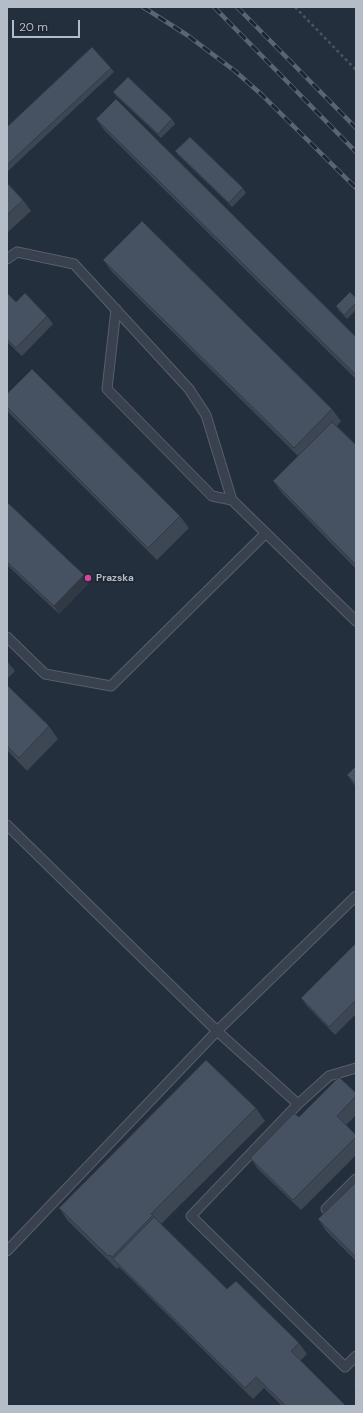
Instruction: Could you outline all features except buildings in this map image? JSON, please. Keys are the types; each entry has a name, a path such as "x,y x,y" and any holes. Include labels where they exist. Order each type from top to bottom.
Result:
{"lane":[{"path":"7,260 17,252 74,264 189,389 206,415 232,500 356,621"},
{"path":"116,309 107,389 212,496 232,500"},
{"path":"7,637 45,674 111,686 266,533"},
{"path":"7,825 217,1030 298,1104"},
{"path":"7,1251 217,1030 356,896"},
{"path":"356,1068 329,1076 298,1104 191,1216 346,1366 356,1356"},
{"path":"326,1209 356,1179"}],"path":[{"path":"295,7 356,70"}],"railway":[{"path":"143,7 187,35 235,71 262,95 356,188"},
{"path":"214,7 356,152"},
{"path":"237,7 356,128"}],"place":[{"name":"Prazska","path":"88,578"}]}
